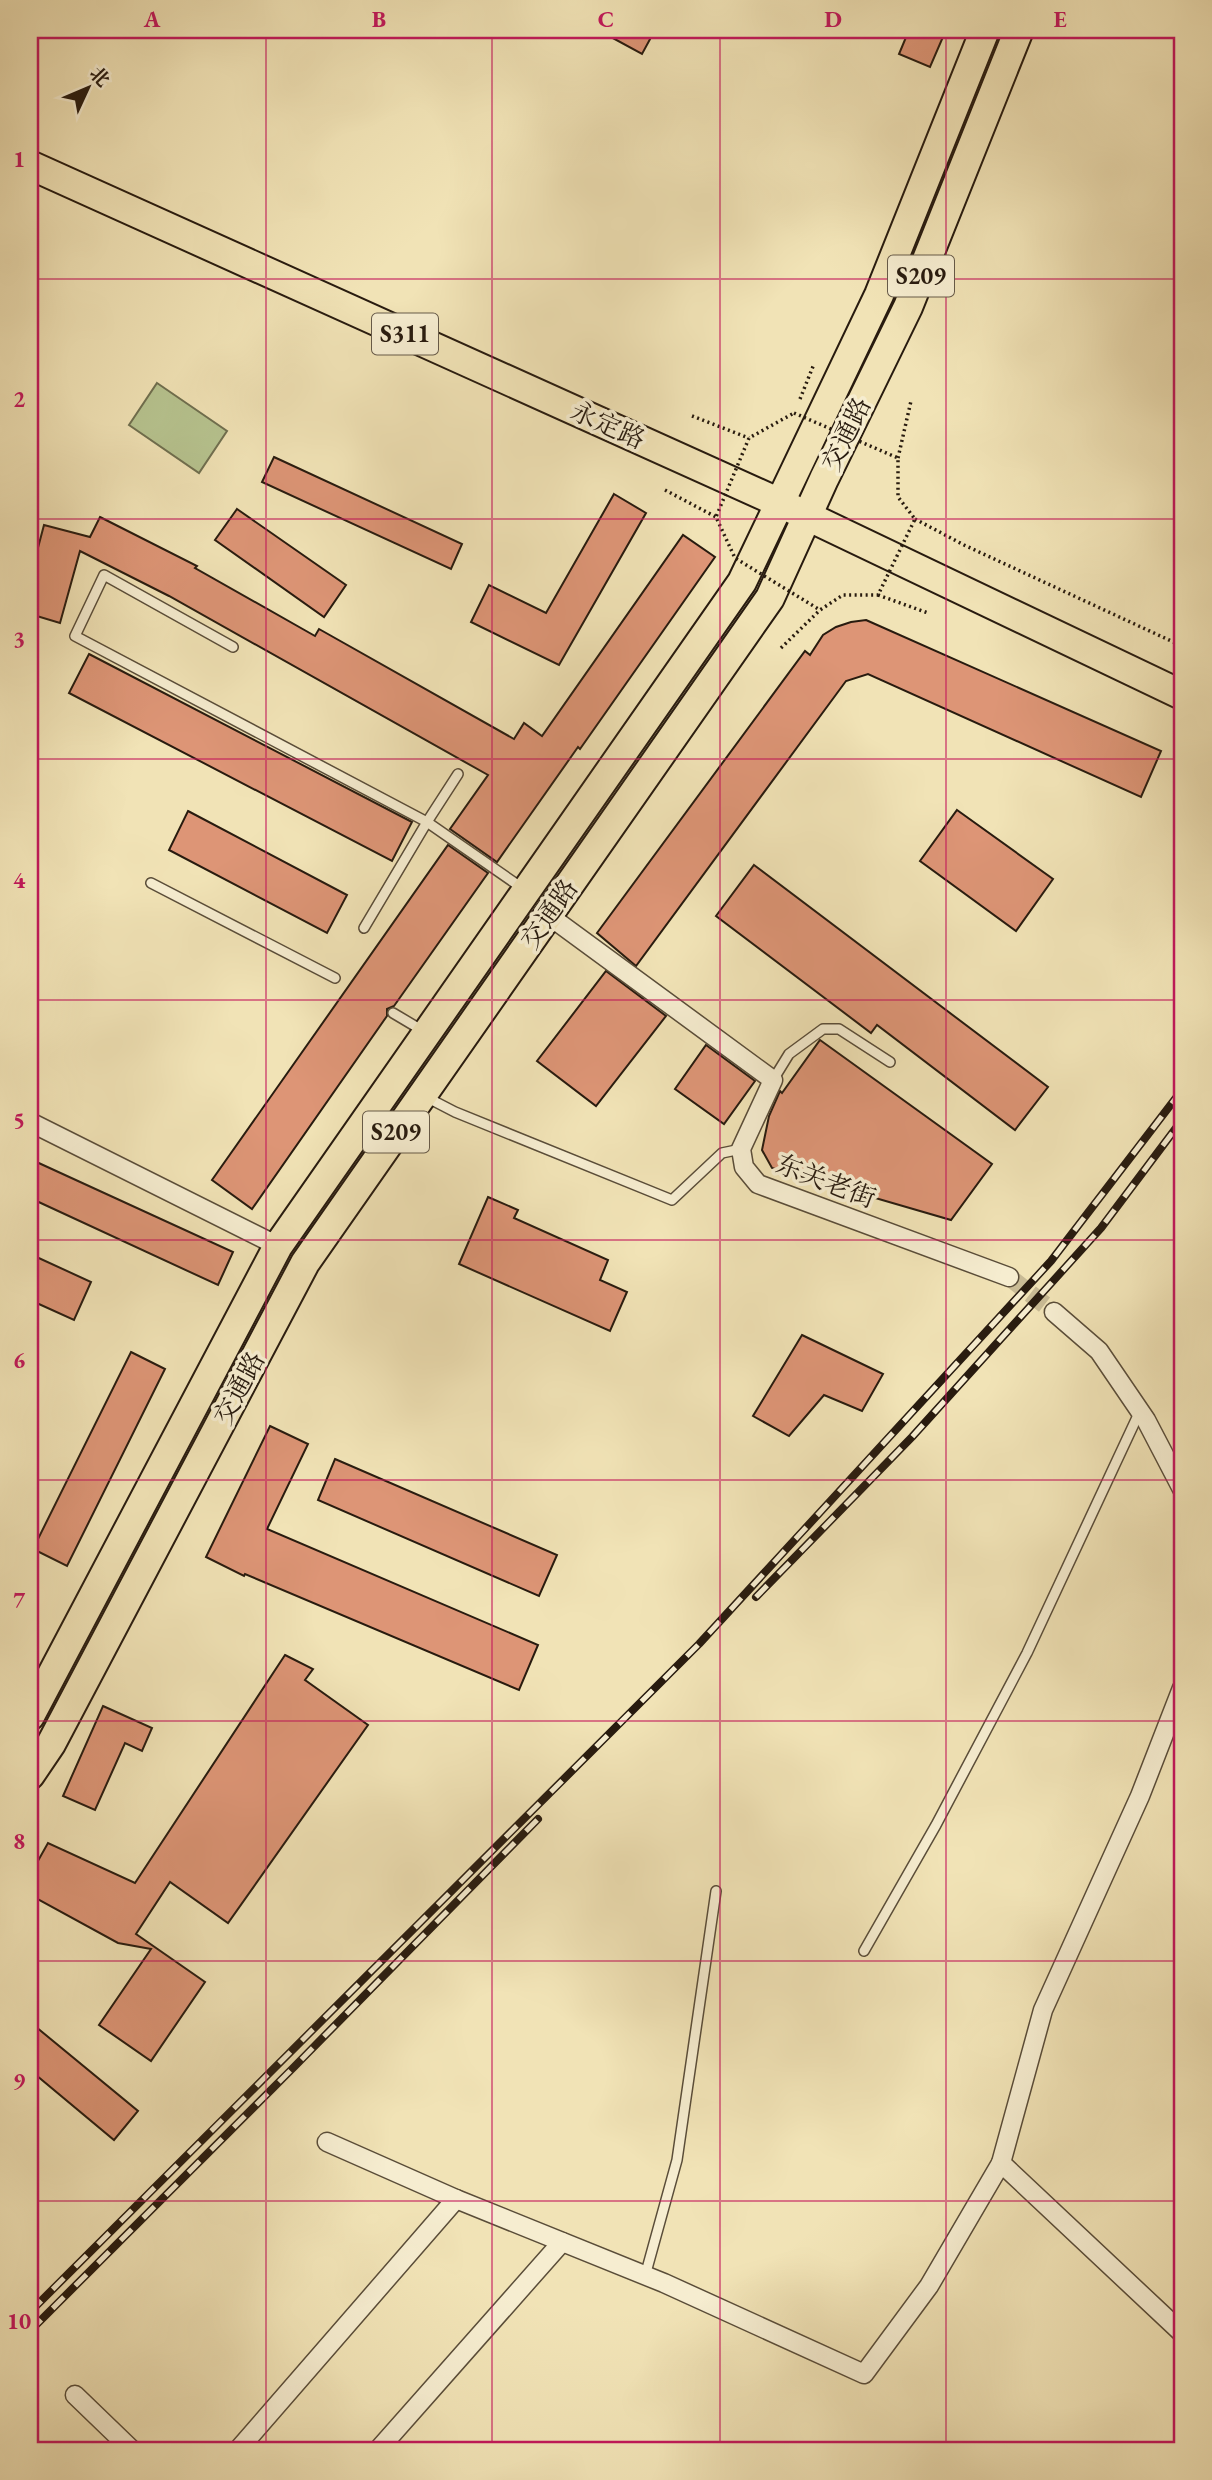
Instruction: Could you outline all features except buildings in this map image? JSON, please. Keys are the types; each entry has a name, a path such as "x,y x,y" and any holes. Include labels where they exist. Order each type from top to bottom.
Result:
{"main road":[{"name":"交通路","path":"30,1716 278,1246 742,582 879,295 985,30"},
{"name":"交通路","path":"30,1775 51,1744 305,1263 770,598 908,307 1019,30"},
{"name":"永定路","path":"30,165 780,503 1182,695"}],"street":[{"path":"548,915 773,1080"},
{"name":"东关老街","path":"773,1080 741,1149 744,1167 758,1184 1009,1277"},
{"path":"30,1122 278,1246"},
{"path":"1054,1311 1099,1351 1140,1411 1182,1489"},
{"path":"327,2142 456,2199 645,2276 864,2374 929,2286 1001,2163 1043,2010 1140,1796 1182,1688"},
{"path":"1001,2163 1182,2333"},
{"path":"239,2450 456,2199"},
{"path":"378,2450 562,2242"},
{"path":"75,2395 132,2450"}],"lane":[{"path":"233,647 104,575 75,636 427,822 526,891"},
{"path":"364,928 458,774"},
{"path":"151,883 335,978"},
{"path":"393,1013 427,1033"},
{"path":"773,1080 789,1054 823,1029 839,1029 890,1062"},
{"path":"422,1095 454,1112 672,1200 722,1153 741,1149"},
{"path":"864,1951 936,1825 1027,1653 1140,1411"},
{"path":"645,2276 677,2160 716,1891"}],"path":[{"path":"716,517 749,438 794,414 814,364"},
{"path":"911,401 898,458 898,497 915,519 964,545 1182,646"},
{"path":"794,414 898,458"},
{"path":"692,416 749,438"},
{"path":"665,490 716,517 735,558 820,610"},
{"path":"878,595 915,519"},
{"path":"781,648 820,610 843,595 878,595 928,613"}],"green space":[{"path":"157,383 227,431 199,473 129,425"}],"tunnel":[{"path":"1009,1277 1054,1312"}],"railway":[{"path":"30,2312 699,1644 1051,1261 1182,1090"},
{"path":"756,1597 912,1437 1101,1228 1182,1120"},
{"path":"30,2331 538,1819"}]}
